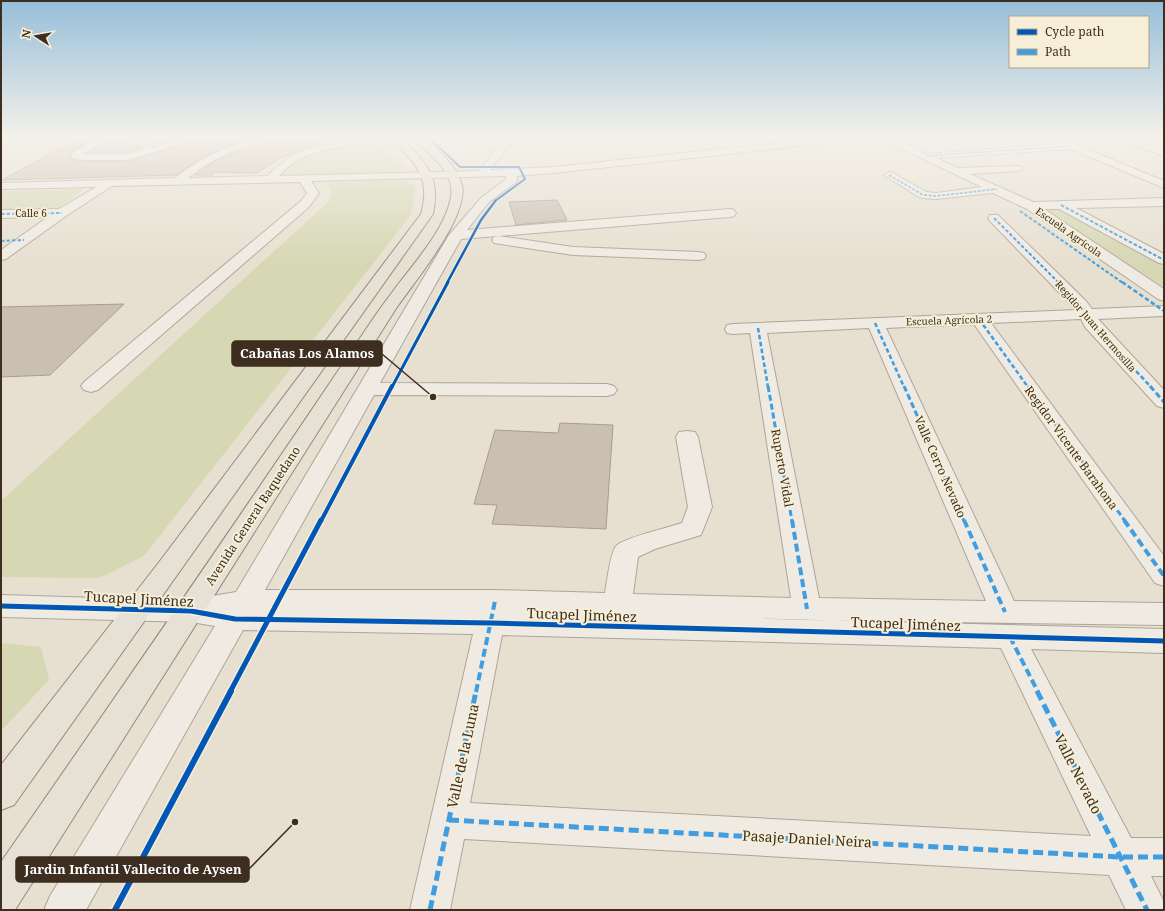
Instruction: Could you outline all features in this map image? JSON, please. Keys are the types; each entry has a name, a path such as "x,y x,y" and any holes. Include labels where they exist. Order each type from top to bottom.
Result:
{"main road":[{"path":"1,793 139,609 427,214 431,202 428,180"},
{"name":"Avenida General Baquedano","path":"1,896 191,611 389,307 440,235 451,216 457,194 454,180"}],"street":[{"path":"1,186 287,180"},
{"path":"91,386 305,204 313,193 304,180"},
{"path":"64,910 240,610 456,235 485,200 512,180"},
{"path":"897,180 923,195 936,196 997,189"},
{"name":"Escuela Agrícola","path":"976,180 1031,206 1164,296"},
{"path":"1151,180 1164,185"},
{"path":"1,256 62,213 109,183"},
{"path":"1146,202 1164,211"},
{"path":"1031,206 1164,202"},
{"path":"1061,205 1164,260"},
{"name":"Calle 6","path":"1,214 62,213"},
{"path":"456,235 730,213"},
{"name":"Regidor Juan Hermosilla","path":"994,218 1080,304 1088,315 1091,323 1164,402"},
{"path":"456,235 471,238 517,241 540,247 573,251 699,256"},
{"path":"1,241 24,240"},
{"name":"Escuela Agrícola 2","path":"733,329 1164,311"},
{"name":"Regidor Vicente Barahona","path":"979,319 1164,576"},
{"name":"Valle Cerro Nevado","path":"875,323 1007,625"},
{"name":"Ruperto Vidal","path":"758,328 807,609"},
{"path":"367,389 607,390"},
{"path":"618,604 626,552 646,542 692,528 700,507 687,437"},
{"name":"Tucapel Jiménez","path":"493,612 618,604 807,609 1007,625 1164,641"},
{"name":"Tucapel Jiménez","path":"1,606 191,611 493,612 1007,625 1164,614"},
{"name":"Valle de la Luna","path":"430,910 493,612"},
{"name":"Valle Nevado","path":"1007,625 1147,910"},
{"name":"Pasaje Daniel Neira","path":"449,820 1120,857 1164,857"}],"green space":[{"path":"405,181 416,186 411,215 144,556 99,578 1,577 1,501 329,201 332,196 328,184 335,182"},
{"path":"84,189 52,212 1,212 1,191"},
{"path":"1060,208 1164,264 1164,287 1044,209"},
{"path":"1,643 41,647 49,680 1,731"}],"building":[{"path":"557,200 567,220 516,225 509,202"},
{"path":"124,304 50,375 1,377 1,307"},
{"path":"560,423 613,425 606,529 492,524 497,505 474,504 495,430 558,433"}],"marked path":[{"path":"897,180 923,195 936,196 997,189"},
{"path":"1061,205 1164,260"},
{"path":"1020,211 1164,311"},
{"path":"1,214 62,213"},
{"path":"994,218 1080,304 1088,315 1091,323 1164,402"},
{"path":"1,241 24,240"},
{"path":"979,319 1164,576"},
{"path":"875,323 1005,612"},
{"path":"758,328 807,609"},
{"path":"430,910 495,601"},
{"path":"1010,637 1147,910"},
{"path":"449,820 1120,857 1164,857"}],"cycle path":[{"path":"115,910 477,226 488,209 497,199 524,180"},
{"path":"1,606 191,611 235,619 491,623 1164,641"}],"place":[{"name":"Cabañas Los Alamos","path":"433,397"},
{"name":"Jardin Infantil Vallecito de Aysen","path":"295,822"}]}
